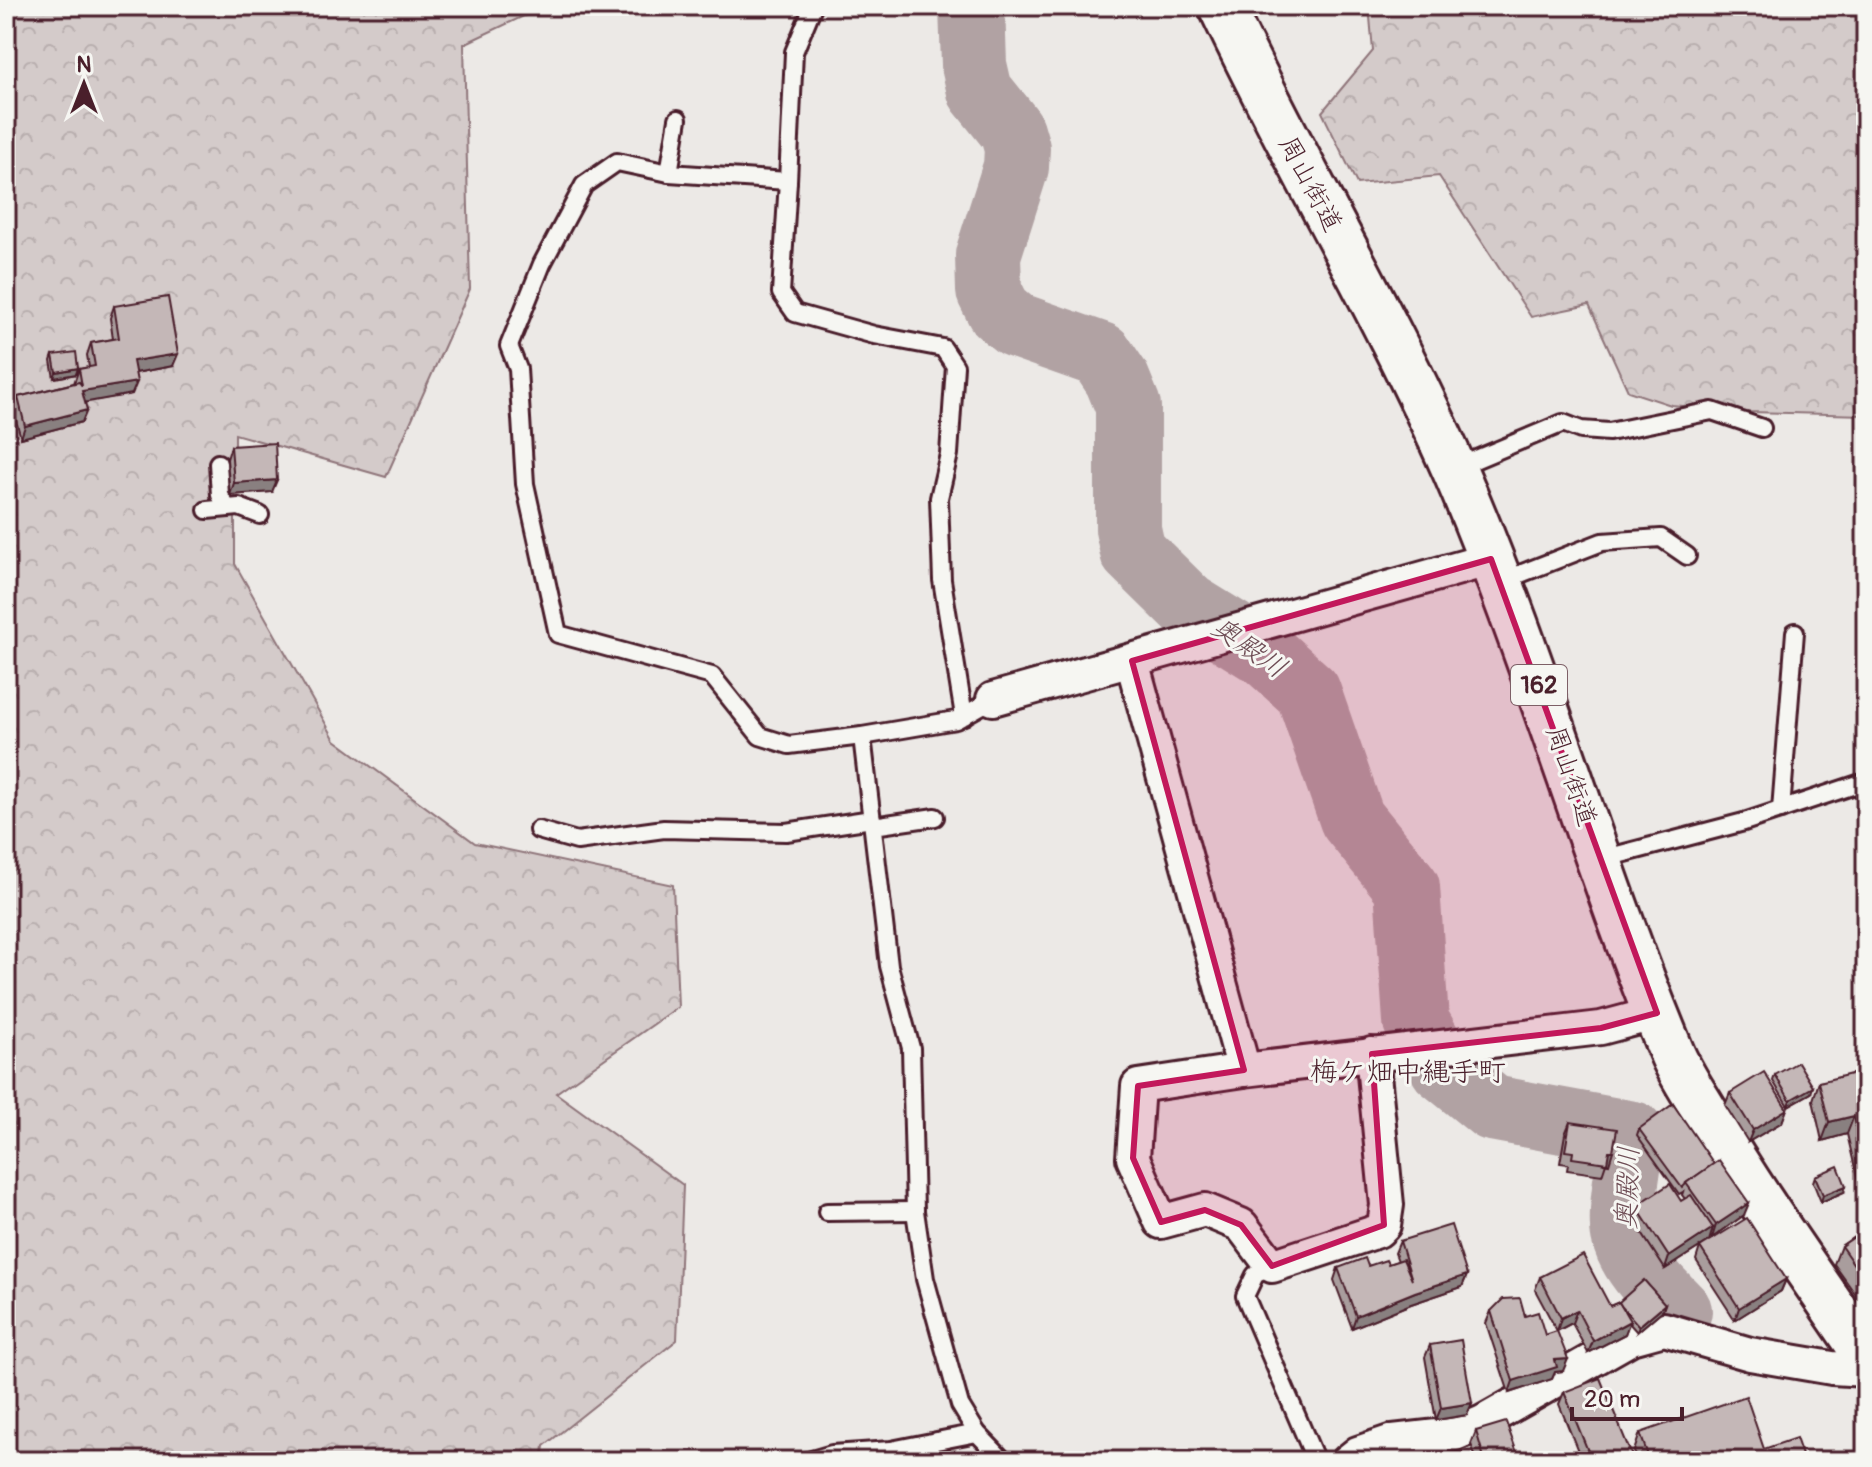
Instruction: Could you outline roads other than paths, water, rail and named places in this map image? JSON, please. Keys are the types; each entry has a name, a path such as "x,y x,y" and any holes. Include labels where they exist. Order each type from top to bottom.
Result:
{"highway":[{"name":"周山街道","path":"1221,6 1395,346 1453,468 1496,571 1672,1054 1729,1152 1866,1356"}],"street":[{"path":"993,699 1228,634 1496,571"},
{"path":"1132,661 1244,1070"},
{"path":"1372,1054 1387,1205 1384,1225 1378,1231 1272,1266 1241,1225 1205,1210 1161,1222 1133,1158 1138,1086 1244,1070 1372,1054 1428,1047 1601,1028 1657,1013"},
{"path":"1348,1461 1358,1453 1393,1441 1455,1434 1483,1422 1631,1338 1664,1329 1750,1354 1832,1368 1866,1370"}],"lane":[{"path":"813,6 794,52 781,293 795,313 874,335 943,348 955,366 949,454 939,498 942,580 964,716"},
{"path":"669,173 678,119"},
{"path":"788,181 669,173 617,162 584,185 542,264 509,346 518,369 525,484 558,634 712,676 760,736 789,745 956,720 993,699"},
{"path":"1453,468 1563,423 1581,430 1609,432 1712,411 1762,428"},
{"path":"218,463 220,495 227,508"},
{"path":"207,510 239,507 260,515"},
{"path":"1496,571 1602,542 1661,538 1687,556"},
{"path":"1781,810 1795,632"},
{"path":"862,736 889,966 911,1048 915,1211 925,1279 960,1405 977,1433 1004,1461"},
{"path":"1600,859 1781,810 1858,784 1866,794"},
{"path":"538,830 577,841 664,829 786,832 935,817"},
{"path":"827,1212 915,1211"},
{"path":"1272,1266 1255,1275 1245,1296 1316,1461"},
{"path":"808,1461 832,1454 891,1450 977,1433"}],"waterway":[{"name":"奥殿川","path":"972,6 974,65 980,91 1012,131 1017,148 1016,167 988,255 989,291 999,311 1016,325 1101,355 1117,379 1128,406 1128,529 1133,552 1188,606 1267,655 1308,692 1352,819 1407,887 1416,1021 1443,1068 1492,1108 1633,1134 1624,1199 1624,1235 1639,1266 1679,1311"}],"district":[{"name":"梅ケ畑中縄手町","path":"1408,1072"}]}
